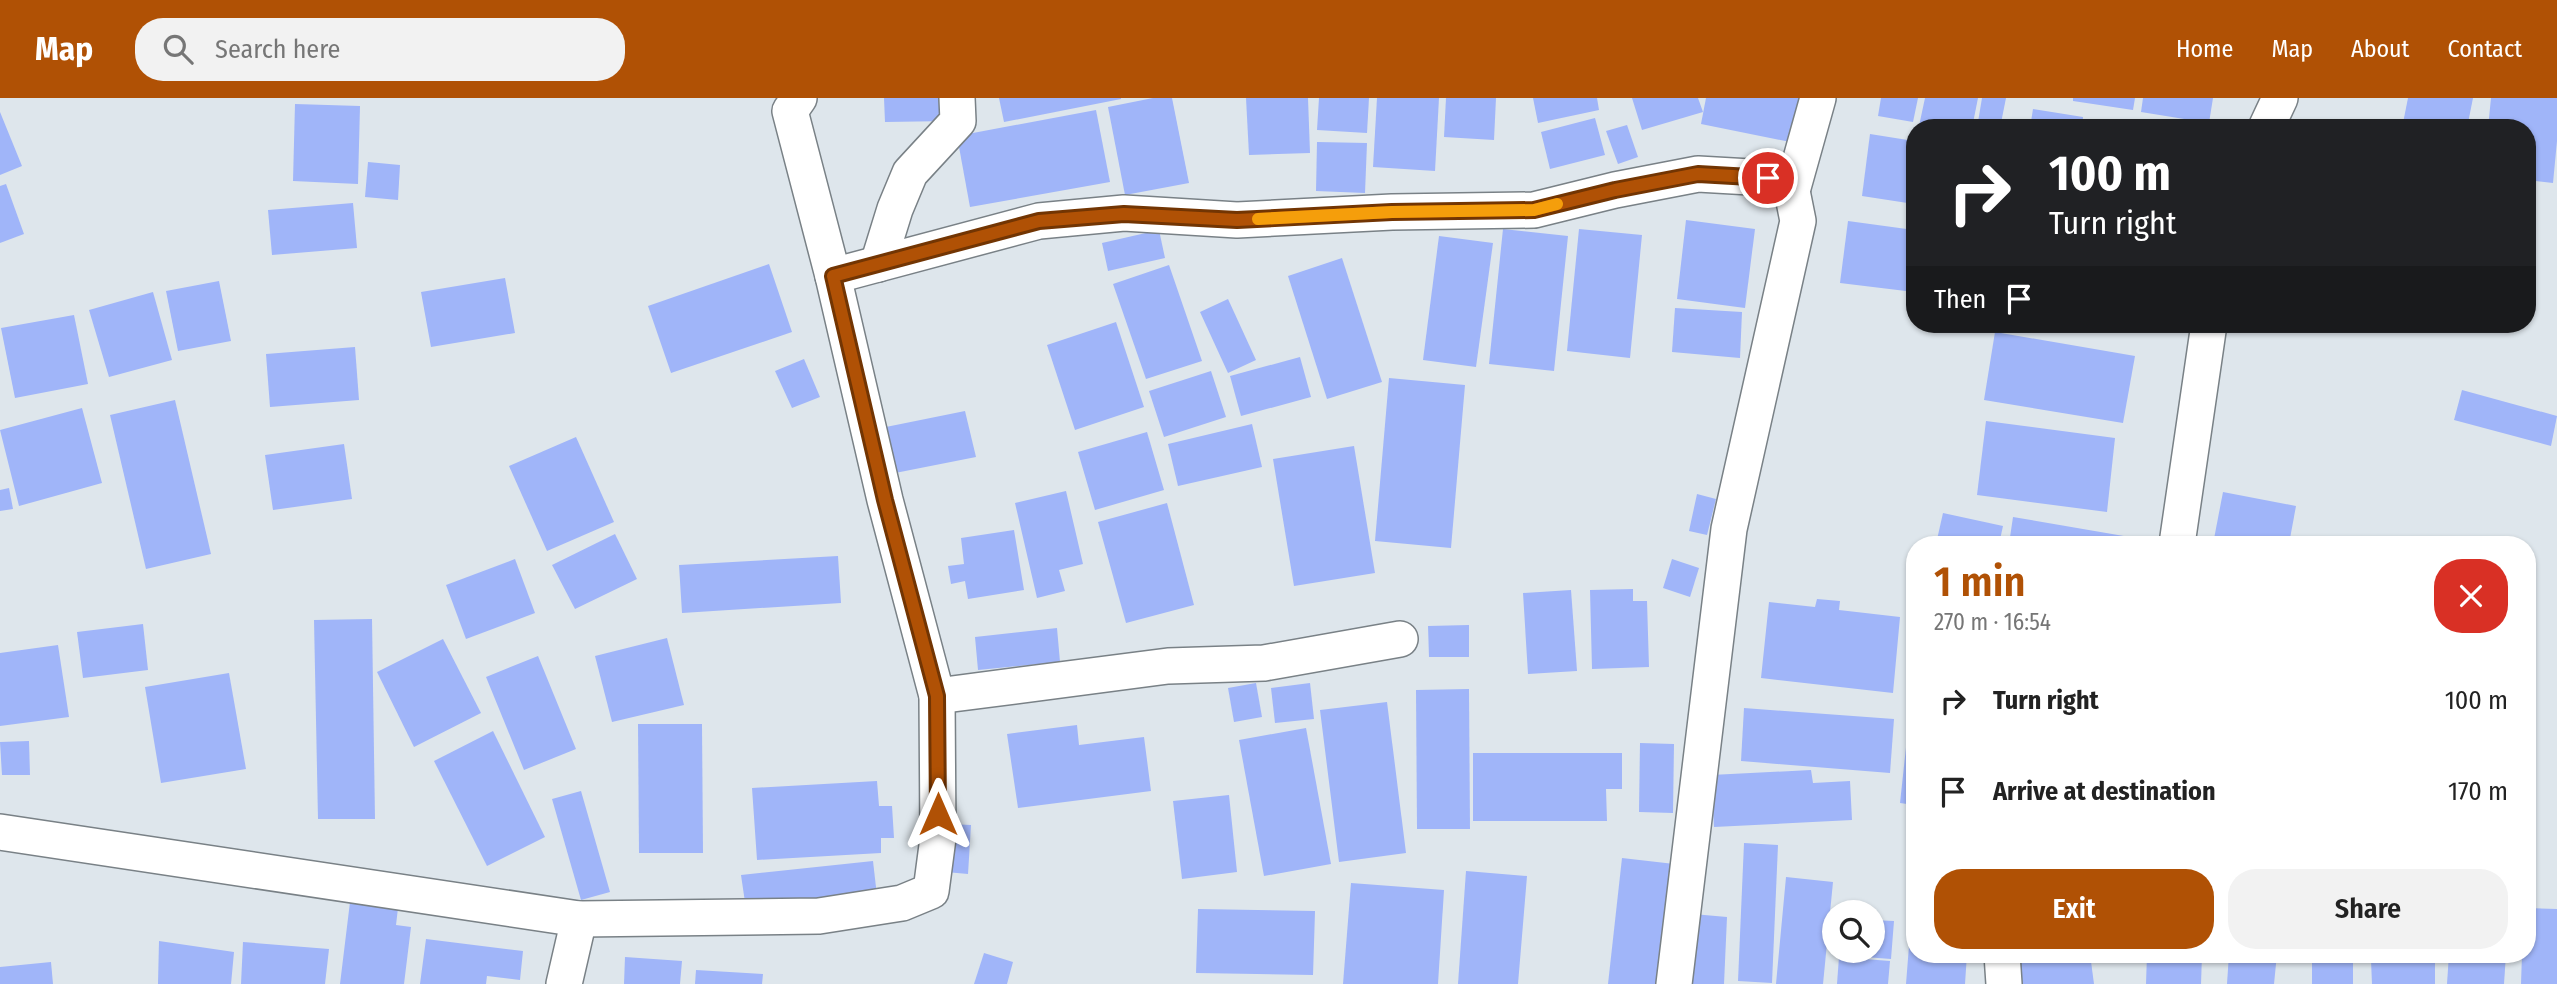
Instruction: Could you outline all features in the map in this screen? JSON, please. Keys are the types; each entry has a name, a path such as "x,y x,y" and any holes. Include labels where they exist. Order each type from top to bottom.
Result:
{"street":[{"path":"0,832 579,919 819,916 902,903 931,891 938,838 937,696 885,500 833,276 790,111 799,98"},
{"path":"878,264 909,173 958,121 957,98"},
{"path":"1674,984 1729,529 1798,221 1792,191 1818,98"},
{"path":"2270,119 2280,98"},
{"path":"833,276 1039,221 1124,214 1237,220 1392,212 1534,210 1615,190 1698,174 1768,178 1792,191"},
{"path":"2178,536 2208,333"},
{"path":"937,696 1168,666 1264,663 1401,639"},
{"path":"564,984 579,919"},
{"path":"2003,963 2004,984"}],"building":[{"path":"884,98 949,98 950,121 885,122"},
{"path":"999,98 1121,98 1121,99 1004,122"},
{"path":"1153,98 1172,98 1189,183 1125,195 1108,107"},
{"path":"1246,98 1308,98 1310,153 1249,155"},
{"path":"1319,98 1369,98 1367,133 1317,130"},
{"path":"1377,98 1439,98 1435,171 1373,167"},
{"path":"1446,98 1496,98 1494,140 1444,137"},
{"path":"1533,98 1597,98 1599,110 1538,123"},
{"path":"1632,98 1698,98 1703,112 1642,130"},
{"path":"1706,98 1804,98 1795,143 1701,124"},
{"path":"1881,98 1918,98 1914,119 1906,121 1878,116"},
{"path":"1925,98 1978,98 1974,119 1920,119"},
{"path":"1982,98 2006,98 2002,119 1978,119"},
{"path":"2073,98 2135,98 2133,110 2073,101"},
{"path":"2143,98 2213,98 2210,119 2184,119 2141,112"},
{"path":"2408,98 2473,98 2469,119 2404,119"},
{"path":"2491,98 2557,98 2553,183 2536,181 2536,119 2489,119"},
{"path":"295,104 360,106 358,184 293,181"},
{"path":"2033,109 2083,117 2083,119 2031,119"},
{"path":"1096,110 1110,182 970,207 957,136"},
{"path":"0,112 22,166 0,175"},
{"path":"1595,118 1605,155 1550,169 1541,132"},
{"path":"1627,125 1638,157 1618,164 1606,131"},
{"path":"1870,134 1906,140 1906,203 1862,196"},
{"path":"1317,142 1367,143 1365,193 1316,191"},
{"path":"368,162 400,165 398,200 365,197"},
{"path":"6,184 24,234 0,243 0,186"},
{"path":"353,203 357,248 272,255 268,210"},
{"path":"1686,220 1755,229 1745,308 1677,299"},
{"path":"1848,221 1906,229 1906,291 1840,283"},
{"path":"1503,229 1568,236 1554,371 1489,364"},
{"path":"1579,229 1642,235 1630,358 1567,351"},
{"path":"1159,230 1165,258 1108,271 1102,243"},
{"path":"1439,236 1493,243 1476,367 1423,360"},
{"path":"1342,258 1382,382 1327,399 1288,276"},
{"path":"769,264 792,332 671,373 648,306"},
{"path":"1169,265 1202,361 1146,379 1113,284"},
{"path":"505,278 515,333 431,347 421,292"},
{"path":"219,281 231,341 178,351 166,291"},
{"path":"153,292 172,360 109,377 89,310"},
{"path":"1228,299 1256,360 1228,373 1200,312"},
{"path":"1675,308 1742,312 1740,358 1672,352"},
{"path":"74,315 88,384 15,398 1,328"},
{"path":"1116,322 1144,407 1075,430 1047,345"},
{"path":"1995,333 2135,356 2123,423 1984,400"},
{"path":"355,347 359,400 270,407 266,354"},
{"path":"1300,357 1311,397 1241,416 1230,376"},
{"path":"804,359 820,397 792,408 775,371"},
{"path":"1211,371 1226,417 1164,437 1149,391"},
{"path":"1389,378 1465,385 1451,548 1375,541"},
{"path":"2462,390 2557,416 2551,446 2454,420"},
{"path":"175,400 211,554 146,569 110,415"},
{"path":"82,408 102,483 19,506 0,430"},
{"path":"965,411 976,457 885,475 876,429"},
{"path":"1986,421 2115,438 2107,512 1977,495"},
{"path":"1252,424 1262,467 1178,486 1168,444"},
{"path":"1147,432 1164,490 1095,510 1078,452"},
{"path":"576,437 614,522 547,551 509,466"},
{"path":"344,444 352,499 273,510 265,455"},
{"path":"1354,446 1375,573 1294,586 1273,459"},
{"path":"9,488 13,509 0,511 0,490"},
{"path":"1066,491 1083,564 1059,570 1065,591 1037,598 1015,503"},
{"path":"2223,492 2296,506 2290,536 2215,536"},
{"path":"1697,494 1716,499 1707,535 1689,531"},
{"path":"1167,503 1194,605 1126,623 1098,522"},
{"path":"1943,513 2003,526 2001,536 1938,536"},
{"path":"2013,517 2124,536 2010,536"},
{"path":"1014,530 1024,590 968,599 965,581 951,584 948,566 964,564 961,538"},
{"path":"615,534 637,579 575,609 552,565"},
{"path":"838,556 841,603 682,613 679,565"},
{"path":"515,559 535,613 466,639 446,585"},
{"path":"1672,559 1699,568 1690,597 1663,588"},
{"path":"1633,589 1633,601 1647,601 1649,667 1592,669 1590,590"},
{"path":"1571,590 1577,671 1528,674 1523,593"},
{"path":"1817,599 1840,601 1839,610 1900,617 1893,693 1761,678 1769,602 1815,607"},
{"path":"372,619 375,819 318,819 314,620"},
{"path":"143,624 148,670 83,678 77,632"},
{"path":"1469,625 1469,657 1429,657 1428,626"},
{"path":"1057,628 1060,662 978,670 975,637"},
{"path":"667,638 684,705 612,722 595,656"},
{"path":"443,639 481,713 414,747 377,672"},
{"path":"58,645 69,717 0,726 0,653"},
{"path":"538,656 576,749 524,770 486,677"},
{"path":"229,673 246,769 161,783 145,687"},
{"path":"1256,683 1262,717 1234,722 1228,688"},
{"path":"1310,683 1314,719 1275,723 1271,688"},
{"path":"1469,689 1470,829 1417,829 1416,690"},
{"path":"1387,702 1406,853 1339,862 1320,710"},
{"path":"1744,708 1894,719 1890,773 1741,761"},
{"path":"638,724 702,724 703,853 639,853"},
{"path":"1077,725 1079,745 1144,737 1151,791 1018,808 1007,734"},
{"path":"1306,728 1331,864 1264,876 1239,740"},
{"path":"493,731 545,837 487,866 434,761"},
{"path":"29,741 30,775 2,775 0,742"},
{"path":"1640,743 1674,744 1673,813 1639,812"},
{"path":"1906,748 1906,804 1900,803"},
{"path":"1473,753 1622,753 1622,789 1606,789 1607,821 1473,821"},
{"path":"1811,770 1813,783 1850,781 1852,820 1714,827 1711,775"},
{"path":"877,781 879,806 892,806 894,838 881,838 881,853 757,860 752,788"},
{"path":"581,791 610,892 581,900 552,799"},
{"path":"1229,795 1237,872 1182,879 1173,801"},
{"path":"949,824 971,825 968,874 946,872"},
{"path":"1744,843 1778,845 1772,983 1738,981"},
{"path":"1622,858 1683,865 1669,984 1608,984"},
{"path":"873,861 877,896 746,909 741,875"},
{"path":"1466,871 1527,876 1518,984 1458,984"},
{"path":"1786,877 1833,882 1831,900 1822,900 1822,963 1825,963 1823,984 1776,984"},
{"path":"1351,883 1444,890 1438,984 1343,984"},
{"path":"350,902 398,908 396,925 411,927 404,984 340,984"},
{"path":"2536,908 2557,909 2557,984 2521,984 2522,963 2536,963"},
{"path":"1198,909 1315,911 1313,975 1196,973"},
{"path":"1693,914 1727,917 1724,984 1689,984"},
{"path":"1885,921 1894,921 1891,959 1885,959"},
{"path":"426,939 523,951 520,980 487,976 486,984 420,984"},
{"path":"159,941 234,952 231,984 158,984"},
{"path":"243,942 329,949 325,984 241,984"},
{"path":"984,953 1013,962 1007,984 974,984"},
{"path":"625,957 682,961 680,984 624,984"},
{"path":"1890,961 1888,984 1837,984 1839,963"},
{"path":"51,962 53,984 0,984 0,967"},
{"path":"1908,963 1966,963 1965,984 1906,984"},
{"path":"2017,963 2091,963 2094,984 2019,984"},
{"path":"2147,963 2202,963 2201,984 2146,984"},
{"path":"2228,963 2276,963 2274,984 2227,984"},
{"path":"2312,963 2353,963 2353,984 2312,984"},
{"path":"2371,963 2435,963 2435,984 2372,984"},
{"path":"2448,963 2505,963 2504,984 2447,984"},
{"path":"696,970 763,974 762,984 695,984"}],"slow traffic":[{"path":"1258,219 1392,212 1534,210 1557,204"}],"route":[{"path":"938,814 937,696 885,500 833,276 1039,221 1124,214 1237,220 1392,212 1534,210 1615,190 1698,174 1768,178"}]}
